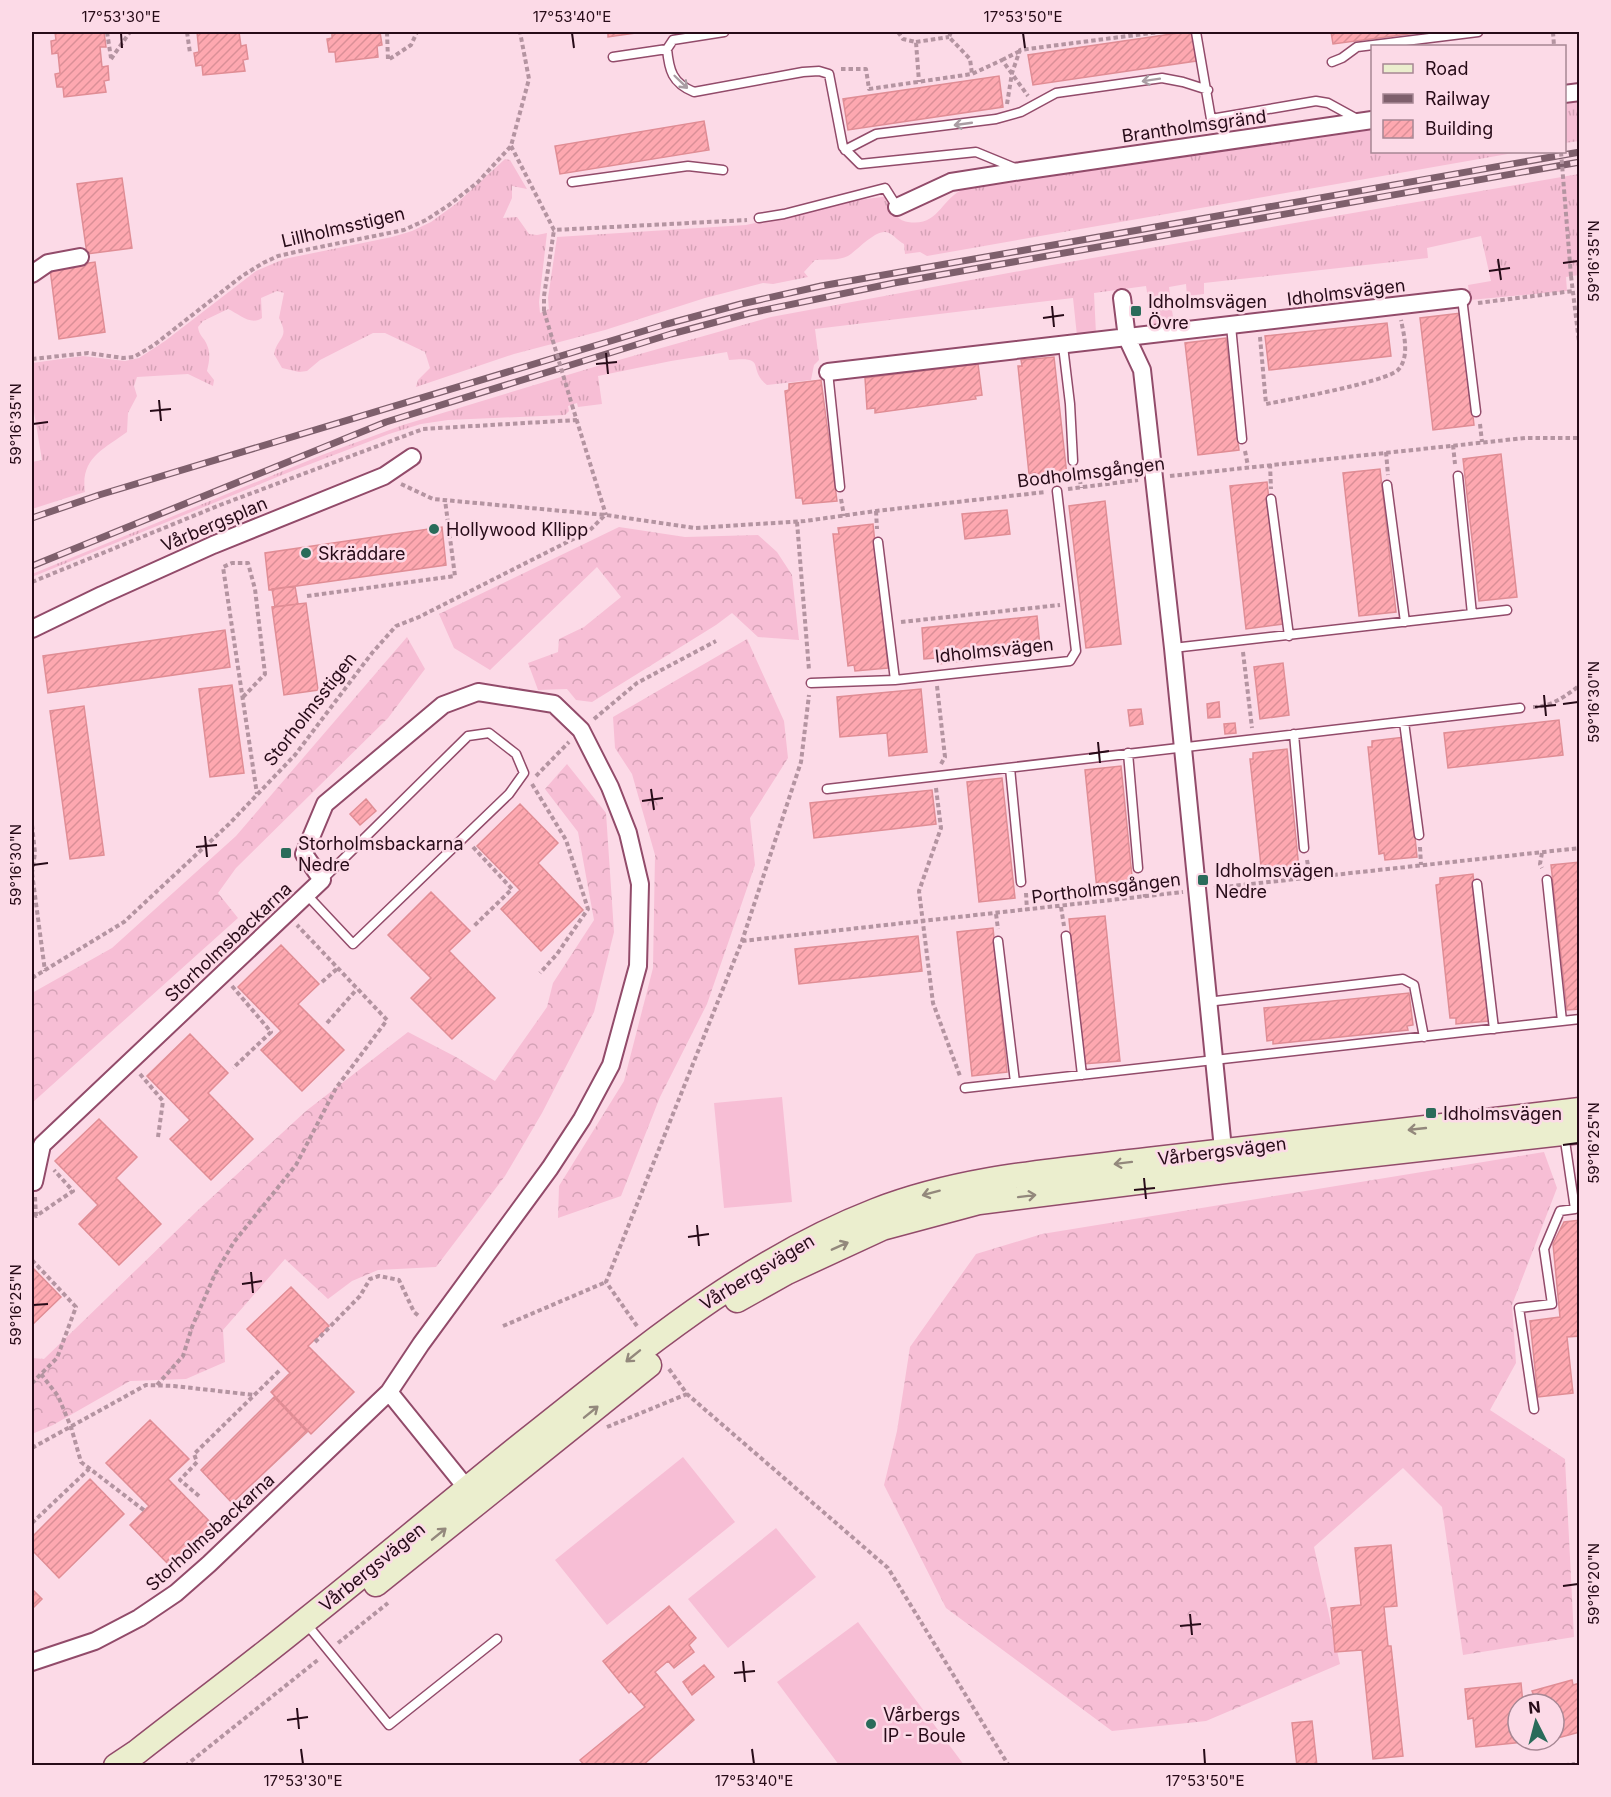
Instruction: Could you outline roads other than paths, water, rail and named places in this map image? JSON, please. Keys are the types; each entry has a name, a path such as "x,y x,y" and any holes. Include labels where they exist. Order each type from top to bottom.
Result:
{"street":[{"name":"Brantholmsgränd","path":"897,207 951,182 1367,121"},
{"path":"32,273 48,263 80,256"},
{"path":"1122,298 1127,338 1142,370 1173,648 1224,1161"},
{"name":"Idholmsvägen","path":"828,372 1462,301"},
{"name":"Vårbergsplan","path":"32,629 213,545 384,476 412,457"},
{"name":"Storholmsbackarna","path":"32,1662 96,1641 140,1618 176,1593 389,1392 421,1344 550,1168 582,1119 610,1065 638,966 640,884 628,833 614,796 580,730 554,704 513,696 478,692 443,705 325,804 304,854 322,880 42,1145 34,1182"},
{"name":"Vårbergsvägen","path":"1224,1161 1580,1110"},
{"name":"Vårbergsvägen","path":"146,1766 316,1636 472,1496 667,1329 770,1261 826,1232 877,1210 926,1194 975,1182 1572,1132"},
{"path":"389,1392 472,1496"},
{"name":"Vårbergsvägen","path":"116,1766 316,1636"}],"lane":[{"path":"724,32 673,40 667,49 669,69 682,87 694,92 819,71 829,74 843,147 860,164 976,152 1021,171"},
{"path":"1196,32 1208,90 1211,118 1316,101 1328,103 1367,121"},
{"path":"1373,45 1478,32"},
{"path":"1332,62 1357,47 1371,45"},
{"path":"613,57 667,49"},
{"name":"Brantholmsgränd","path":"845,150 876,134 934,128 1021,112 1056,93 1162,78 1208,90"},
{"path":"572,182 688,166 723,170"},
{"name":"Brantholmsgränd","path":"759,219 885,188 897,207"},
{"path":"1462,301 1476,412"},
{"path":"1231,326 1242,439"},
{"path":"1063,345 1070,404 1073,461"},
{"path":"828,372 840,487"},
{"path":"1458,476 1472,614"},
{"path":"1387,484 1405,622"},
{"name":"Idholmsvägen","path":"811,684 895,680 1070,661 1076,651 1057,491"},
{"path":"1271,499 1289,636"},
{"path":"878,542 895,680"},
{"path":"1173,648 1507,610"},
{"path":"827,789 1520,708"},
{"path":"1404,722 1419,835"},
{"path":"306,895 353,944 509,794 524,773 516,754 489,733 468,736 322,880"},
{"path":"1294,734 1304,848"},
{"path":"1128,753 1138,868"},
{"path":"1010,768 1021,882"},
{"path":"1547,880 1562,1021"},
{"path":"1477,884 1494,1029"},
{"path":"1066,936 1082,1075"},
{"path":"998,941 1015,1082"},
{"path":"1207,1002 1403,979 1414,985 1424,1037"},
{"path":"964,1088 1580,1019"},
{"path":"1534,1409 1520,1308 1552,1304 1544,1249 1560,1211 1575,1209 1572,1132"},
{"path":"316,1636 389,1725 496,1639"}],"railway":[{"path":"32,518 99,495 667,324 741,304 821,286 1580,152"},
{"path":"32,566 386,422 671,334 750,313 894,283 1580,162"}],"place":[{"name":"Idholmsvägen Övre","path":"1136,311"},
{"name":"Hollywood Kllipp","path":"434,529"},
{"name":"Skräddare","path":"306,553"},
{"name":"Storholmsbackarna Nedre","path":"286,853"},
{"name":"Idholmsvägen Nedre","path":"1203,880"},
{"name":"Idholmsvägen","path":"1431,1113"},
{"name":"Vårbergs IP - Boule","path":"871,1724"}]}
